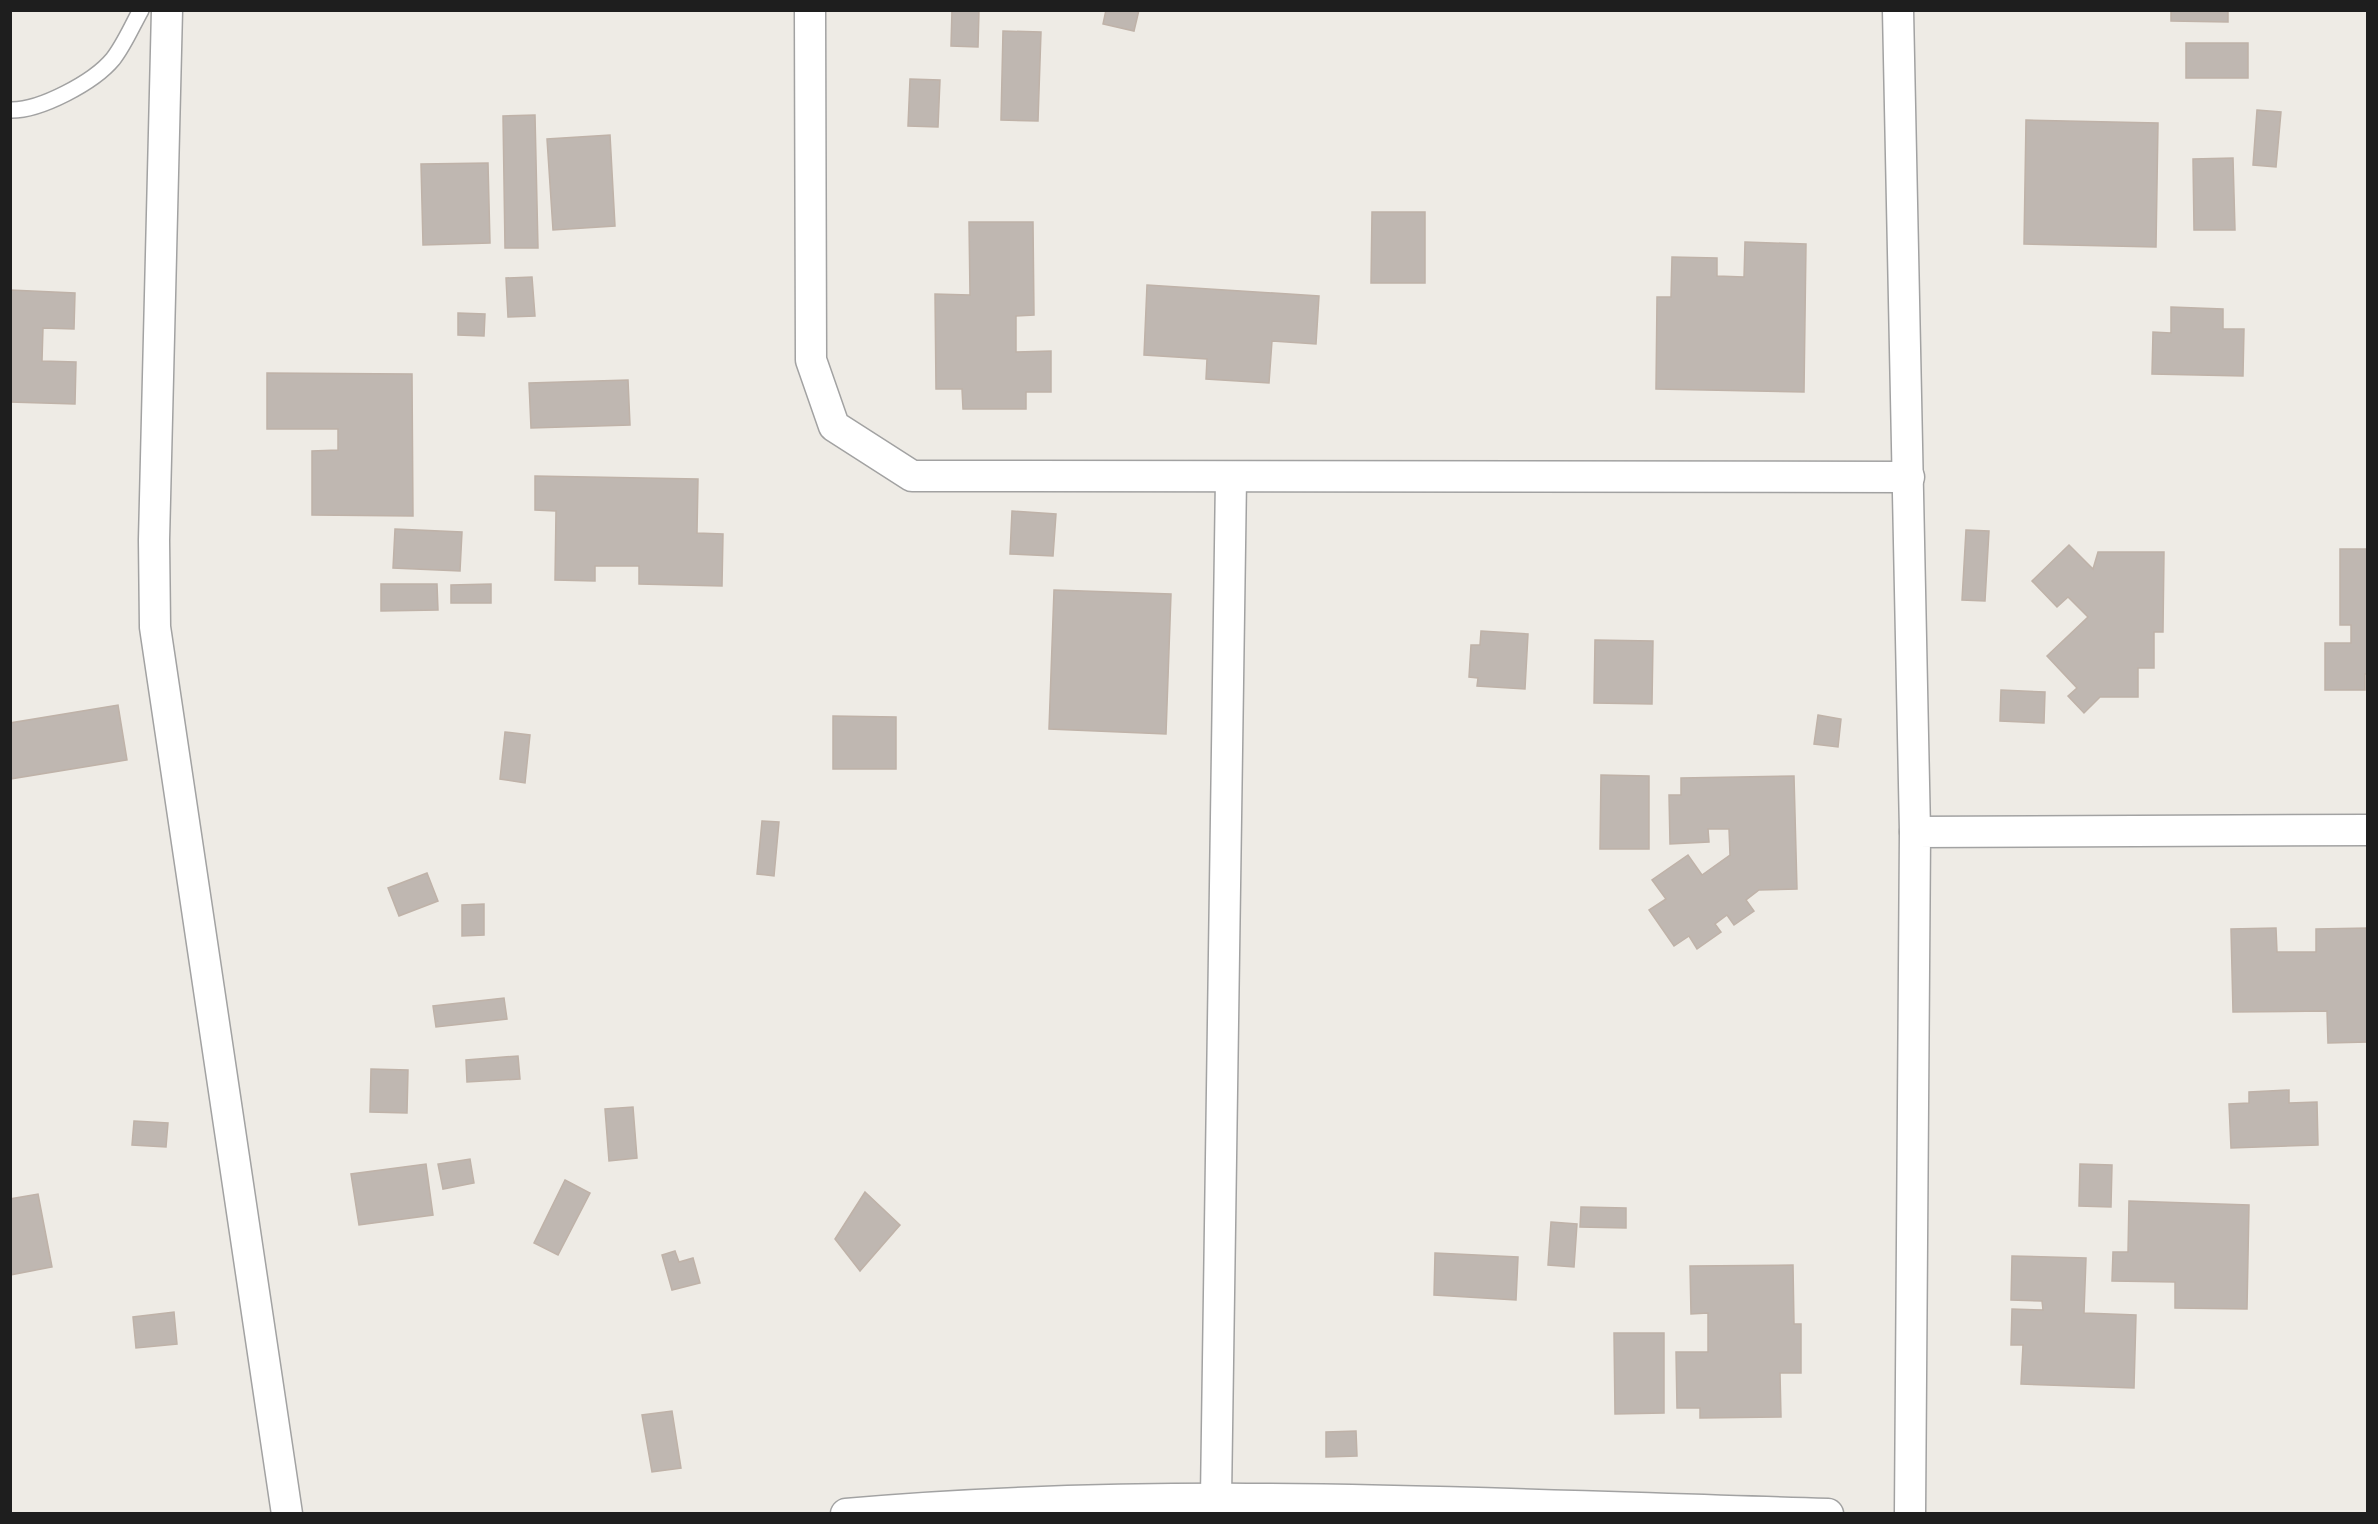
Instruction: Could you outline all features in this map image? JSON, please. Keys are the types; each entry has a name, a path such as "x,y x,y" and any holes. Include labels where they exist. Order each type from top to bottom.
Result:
{"street":[{"path":"167,10 154,540 155,627 286,1514"},
{"path":"810,10 811,360 834,426 912,476 1909,477"},
{"path":"1898,10 1915,832 1910,1514"},
{"path":"1216,1498 1231,478"},
{"path":"1915,832 2367,830"},
{"path":"846,1514 1027,1502 1216,1498 1828,1514"}],"lane":[{"path":"10,110 24,111 66,94 112,60 141,10"}],"building":[{"path":"952,10 979,10 978,47 951,46"},
{"path":"1106,10 1139,10 1134,31 1103,24"},
{"path":"2171,10 2228,10 2228,22 2171,21"},
{"path":"1003,31 1041,32 1038,121 1001,120"},
{"path":"2186,43 2248,43 2248,78 2186,78"},
{"path":"910,79 940,80 938,127 908,126"},
{"path":"2257,110 2281,112 2276,167 2253,165"},
{"path":"535,115 538,248 505,248 503,116"},
{"path":"2026,120 2158,123 2156,247 2024,244"},
{"path":"610,135 615,226 553,230 547,139"},
{"path":"2233,158 2235,230 2194,230 2193,159"},
{"path":"488,163 490,243 423,245 421,164"},
{"path":"1372,212 1425,212 1425,283 1371,283"},
{"path":"969,222 1033,222 1034,315 1016,316 1016,352 1051,351 1051,392 1026,392 1026,409 963,409 962,389 936,389 935,294 970,295"},
{"path":"1745,242 1806,244 1804,392 1656,389 1657,297 1671,297 1672,257 1717,258 1717,276 1744,277"},
{"path":"532,277 535,316 508,317 506,278"},
{"path":"1147,285 1319,296 1316,344 1272,341 1269,383 1206,379 1207,359 1144,355"},
{"path":"10,290 75,293 74,329 43,328 42,361 76,362 75,404 10,402"},
{"path":"2171,307 2223,309 2223,329 2244,329 2243,376 2152,374 2153,332 2171,333"},
{"path":"458,313 485,314 484,336 458,335"},
{"path":"267,373 412,374 413,516 312,515 312,451 338,450 338,429 267,429"},
{"path":"628,380 630,425 531,428 529,383"},
{"path":"535,476 698,479 697,533 723,534 722,586 639,584 639,566 595,566 595,581 555,580 556,511 535,510"},
{"path":"1012,511 1056,514 1053,556 1010,554"},
{"path":"395,529 462,532 460,571 393,568"},
{"path":"1966,530 1989,531 1985,601 1962,600"},
{"path":"2069,545 2093,569 2098,552 2164,552 2163,632 2154,632 2154,668 2138,668 2138,697 2100,697 2084,713 2068,696 2077,688 2047,656 2088,617 2068,597 2057,607 2032,581"},
{"path":"2340,549 2368,549 2368,674 2365,674 2365,690 2325,690 2325,643 2351,643 2351,625 2340,625"},
{"path":"381,584 437,584 438,610 381,611"},
{"path":"491,584 491,603 451,603 451,585"},
{"path":"1054,590 1171,594 1166,734 1049,729"},
{"path":"1481,631 1528,634 1525,689 1477,686 1478,678 1469,677 1471,645 1480,645"},
{"path":"1595,640 1653,641 1652,704 1594,703"},
{"path":"2001,690 2045,692 2044,723 2000,721"},
{"path":"118,705 127,760 10,779 10,723"},
{"path":"1818,715 1841,719 1838,747 1814,744"},
{"path":"833,716 896,717 896,769 833,769"},
{"path":"505,732 530,735 525,783 500,779"},
{"path":"1601,775 1649,776 1649,849 1600,849"},
{"path":"1794,776 1797,889 1759,890 1746,900 1754,911 1734,925 1727,915 1715,924 1721,932 1697,949 1689,936 1674,946 1649,910 1666,899 1652,880 1688,855 1702,875 1730,855 1729,829 1708,829 1709,842 1670,844 1669,795 1681,795 1681,778"},
{"path":"762,821 779,822 774,876 757,874"},
{"path":"427,873 438,901 399,916 388,888"},
{"path":"484,904 484,935 462,936 462,905"},
{"path":"2276,928 2277,952 2316,952 2316,929 2368,928 2368,1042 2328,1043 2327,1011 2233,1012 2231,929"},
{"path":"504,998 507,1019 436,1027 433,1006"},
{"path":"518,1056 520,1079 467,1082 466,1060"},
{"path":"371,1069 408,1070 407,1113 370,1112"},
{"path":"2289,1090 2289,1103 2317,1102 2318,1145 2231,1148 2229,1104 2249,1103 2249,1092"},
{"path":"633,1107 637,1158 609,1161 605,1109"},
{"path":"134,1121 168,1123 166,1147 132,1145"},
{"path":"470,1159 474,1183 443,1189 438,1164"},
{"path":"426,1164 433,1215 359,1225 351,1174"},
{"path":"2080,1164 2112,1165 2111,1207 2079,1206"},
{"path":"565,1180 590,1193 558,1255 534,1243"},
{"path":"865,1192 900,1225 860,1271 835,1239"},
{"path":"38,1194 52,1267 10,1275 10,1199"},
{"path":"2129,1201 2249,1205 2247,1309 2175,1308 2175,1282 2112,1281 2113,1252 2128,1252"},
{"path":"1581,1207 1626,1208 1626,1228 1580,1227"},
{"path":"1551,1222 1577,1224 1574,1267 1548,1265"},
{"path":"675,1251 679,1262 693,1258 700,1283 672,1290 662,1255"},
{"path":"1435,1253 1518,1257 1516,1300 1434,1295"},
{"path":"2012,1256 2086,1258 2084,1313 2136,1315 2134,1388 2021,1384 2023,1345 2011,1345 2012,1309 2043,1310 2042,1301 2011,1300"},
{"path":"1793,1265 1794,1324 1801,1324 1801,1373 1780,1373 1781,1417 1700,1418 1700,1408 1677,1408 1676,1352 1708,1352 1708,1313 1691,1314 1690,1266"},
{"path":"174,1312 177,1344 136,1348 133,1317"},
{"path":"1614,1333 1664,1333 1664,1413 1615,1414"},
{"path":"672,1411 681,1468 652,1472 642,1415"},
{"path":"1356,1431 1357,1456 1326,1457 1326,1432"}]}
